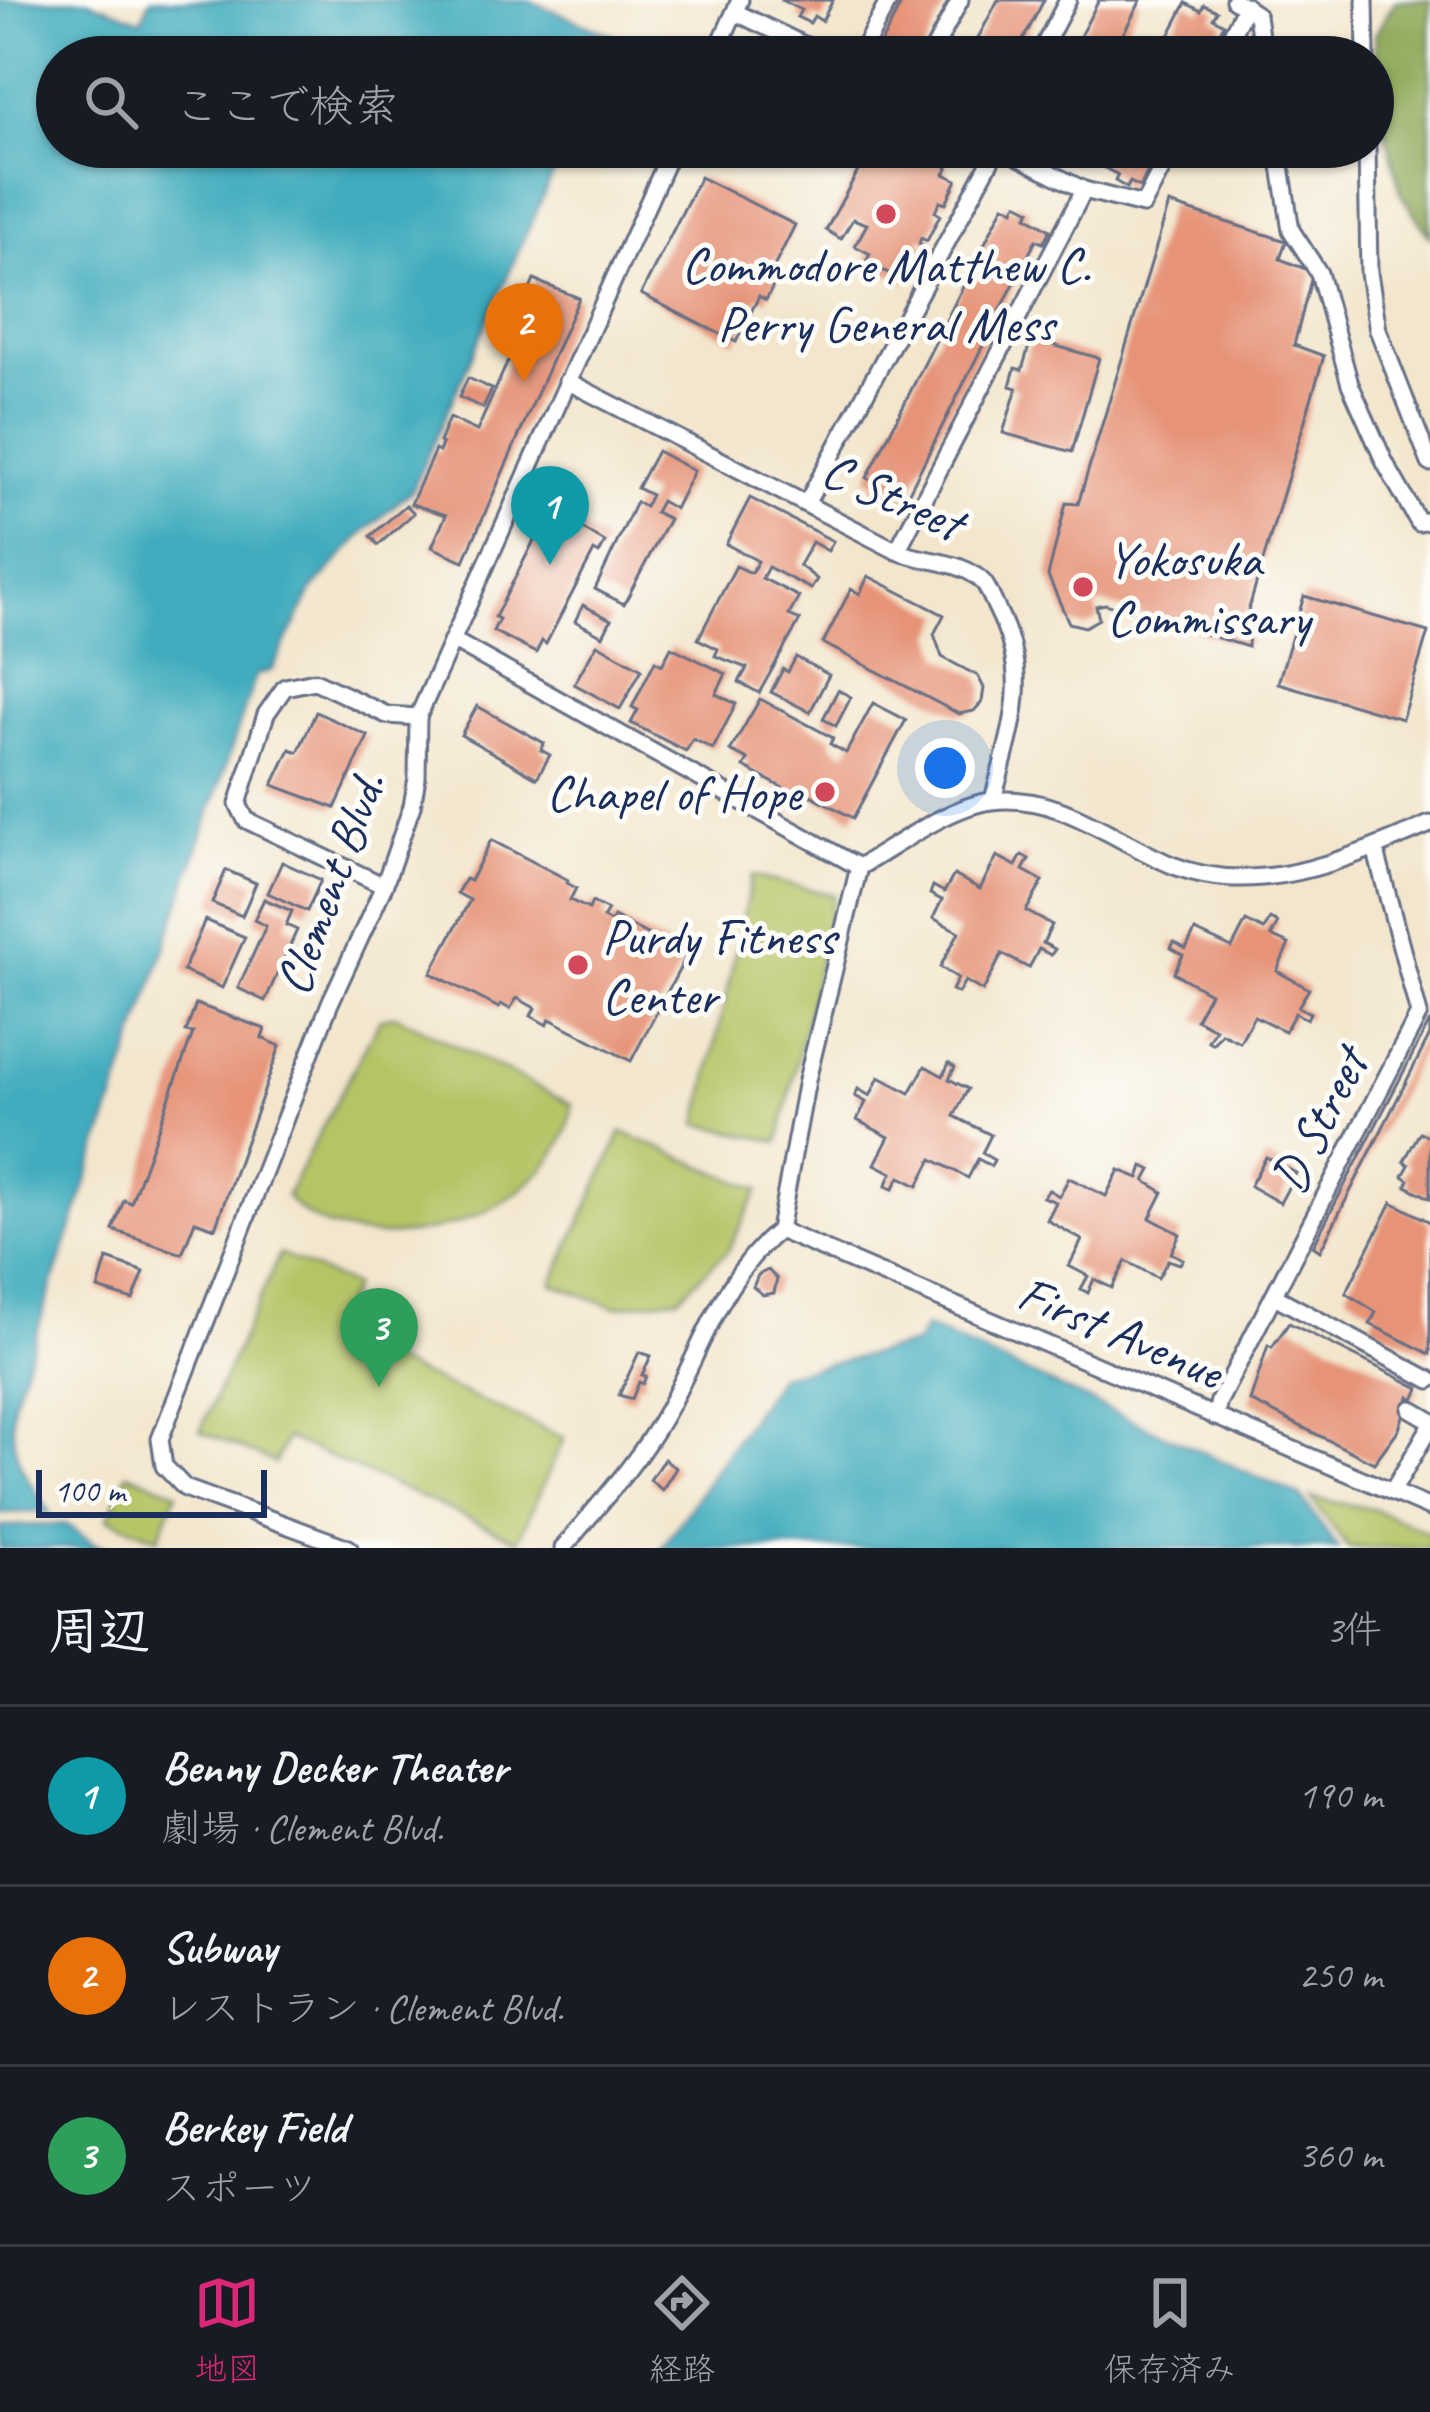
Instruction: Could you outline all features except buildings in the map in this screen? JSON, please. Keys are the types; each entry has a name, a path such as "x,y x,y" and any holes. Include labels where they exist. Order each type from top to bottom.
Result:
{"street":[{"path":"871,36 889,0"},
{"path":"941,36 960,0"},
{"path":"1049,36 1068,0"},
{"path":"1365,0 1366,36"},
{"path":"1228,36 1240,3 1256,15 1260,36"},
{"path":"723,36 737,6 791,36"},
{"name":"Clement Blvd.","path":"350,1548 185,1488 164,1466 160,1439 412,806 418,717 663,168"},
{"path":"806,505 987,168"},
{"path":"1040,168 1084,190 1143,206 1162,168"},
{"path":"1281,168 1291,230 1319,273 1352,388 1385,463 1419,523 1430,520"},
{"path":"1367,168 1369,273 1378,330 1430,463"},
{"path":"897,551 1084,190"},
{"name":"C Street","path":"567,381 897,551 916,560 949,563 983,582 1012,639 1019,691 993,800"},
{"path":"452,640 860,867"},
{"path":"383,886 246,820 238,805 266,713 285,687 315,681 387,715 418,717"},
{"path":"563,1548 663,1419 717,1304 747,1260 779,1230 807,1080 860,867 963,809 993,800 1049,806 1175,867 1253,880 1297,873 1430,824"},
{"name":"D Street","path":"1215,1417 1219,1401 1419,1014 1375,848"},
{"name":"First Avenue","path":"779,1230 1430,1508"},
{"path":"1276,1297 1430,1380"},
{"path":"1392,1492 1430,1424 1411,1409"}],"green space":[{"path":"1396,0 1430,0 1430,237 1402,196 1394,165 1394,36 1375,34"},
{"path":"752,876 834,895 779,1142 698,1124"},
{"path":"395,1015 572,1105 560,1144 534,1178 497,1205 453,1224 406,1234 360,1234 318,1221 286,1196 380,1019"},
{"path":"622,1132 759,1190 728,1250 679,1297 615,1307 552,1284"},
{"path":"280,1254 353,1286 332,1335 564,1438 518,1540 286,1438 275,1463 200,1431"},
{"path":"127,1473 177,1492 158,1538 108,1519"},
{"path":"1311,1498 1373,1509 1430,1533 1430,1548 1348,1548"}],"water":[{"path":"0,0 87,0 141,20 150,0 528,0 614,36 36,36 36,168 556,168 412,490 363,533 313,589 272,670 256,675 13,1403 13,1436 20,1462 50,1512 0,1513"},
{"path":"925,1327 1300,1496 1338,1548 662,1548 779,1375 916,1344"},
{"path":"66,1524 107,1548 0,1548 0,1526"}],"place":[{"name":"Commodore Matthew C. Perry General Mess","path":"886,214"},
{"name":"Subway","path":"524,382"},
{"name":"Benny Decker Theater","path":"550,565"},
{"name":"Yokosuka Commissary","path":"1083,587"},
{"name":"Chapel of Hope","path":"825,792"},
{"name":"Purdy Fitness Center","path":"578,965"},
{"name":"Berkey Field","path":"379,1387"}]}
